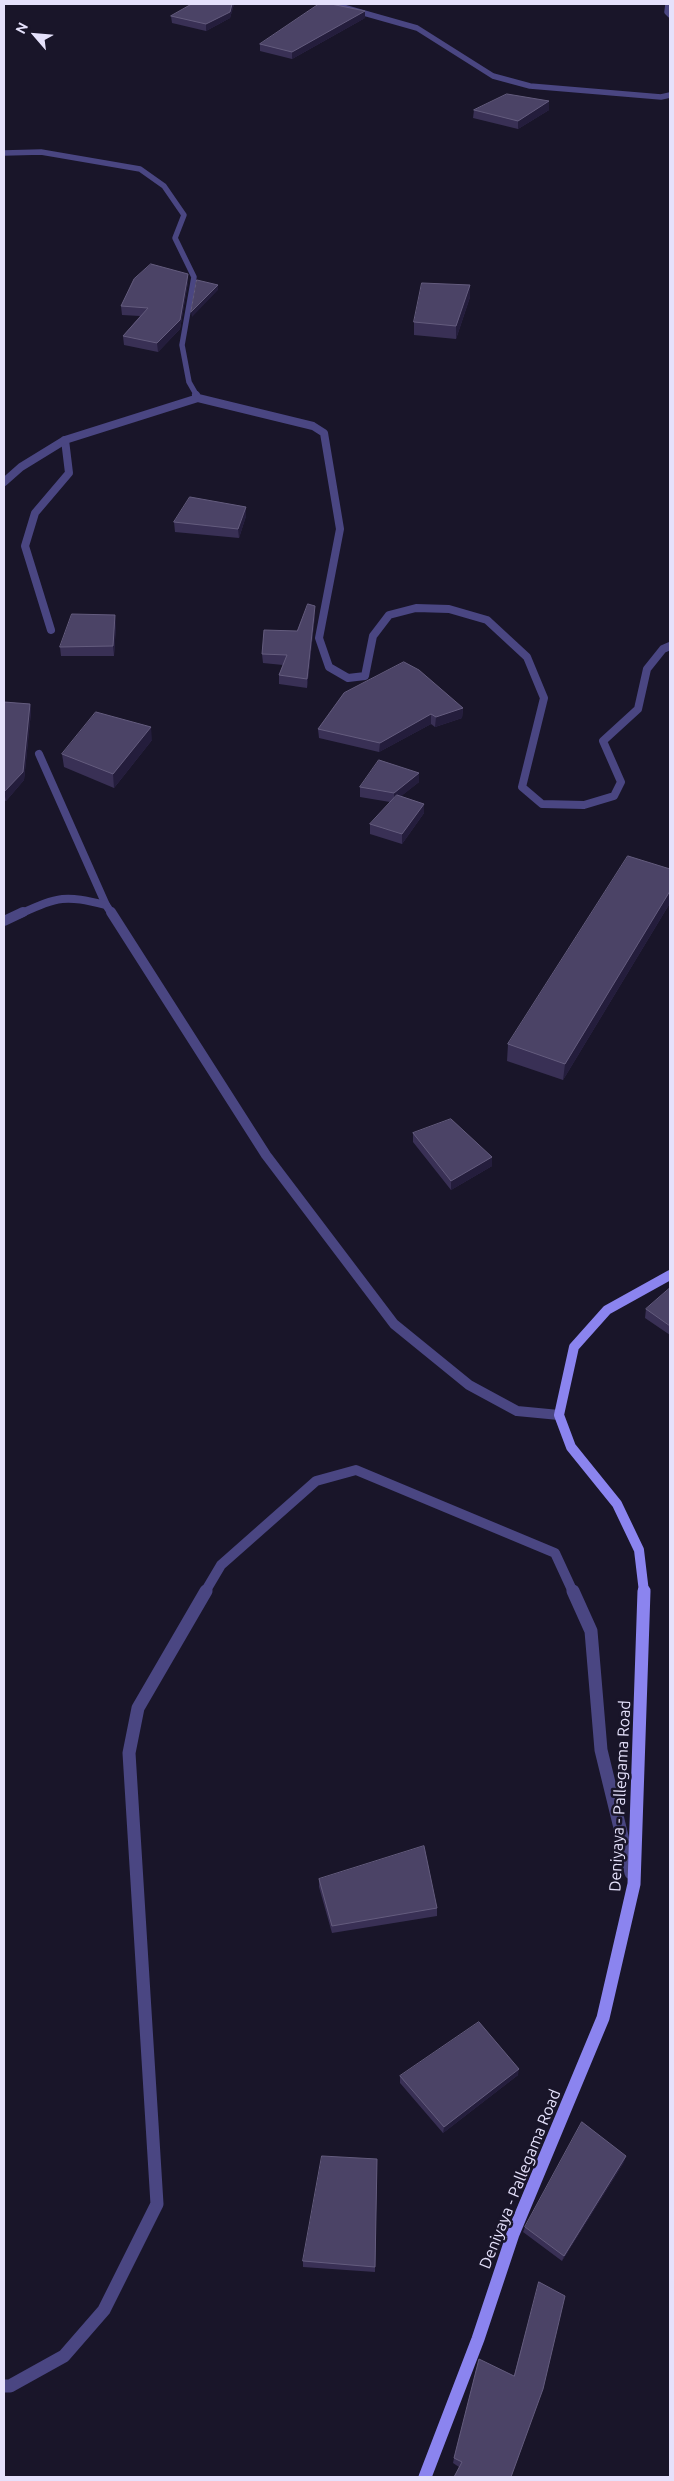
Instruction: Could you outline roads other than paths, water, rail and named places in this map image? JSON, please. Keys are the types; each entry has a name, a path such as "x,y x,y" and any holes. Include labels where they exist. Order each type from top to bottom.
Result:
{"main road":[{"path":"559,1414 574,1348 607,1310 670,1275"},
{"name":"Deniyaya - Pallegama Road","path":"425,2477 478,2339 513,2234 603,2018 634,1884 645,1599 640,1550 617,1504 571,1447 559,1414"}],"street":[{"path":"332,4 418,28 493,76 530,86 661,97 670,95"},
{"path":"668,4 667,12 670,15"},
{"path":"4,153 41,152 140,169 164,186 184,215 176,238 194,277 182,345 189,382 198,398"},
{"path":"4,482 21,467 65,440 198,398 313,426 324,434 340,529 318,638 329,667 348,678 365,676 373,636 389,615 416,608 449,609 487,620 527,657 544,698 522,787 542,804 584,805 614,796 621,782 603,741 638,709 647,670 662,649 670,646"},
{"path":"52,630 25,546 35,513 69,472 65,440"},
{"path":"39,754 106,905 266,1156 394,1324 469,1385 517,1410 559,1414"},
{"path":"4,921 51,900 73,897 106,905"},
{"path":"4,2386 10,2386 64,2356 104,2310 157,2204 129,1753 138,1708 221,1565 316,1481 356,1470 555,1553 590,1631 601,1750 634,1884"}]}
